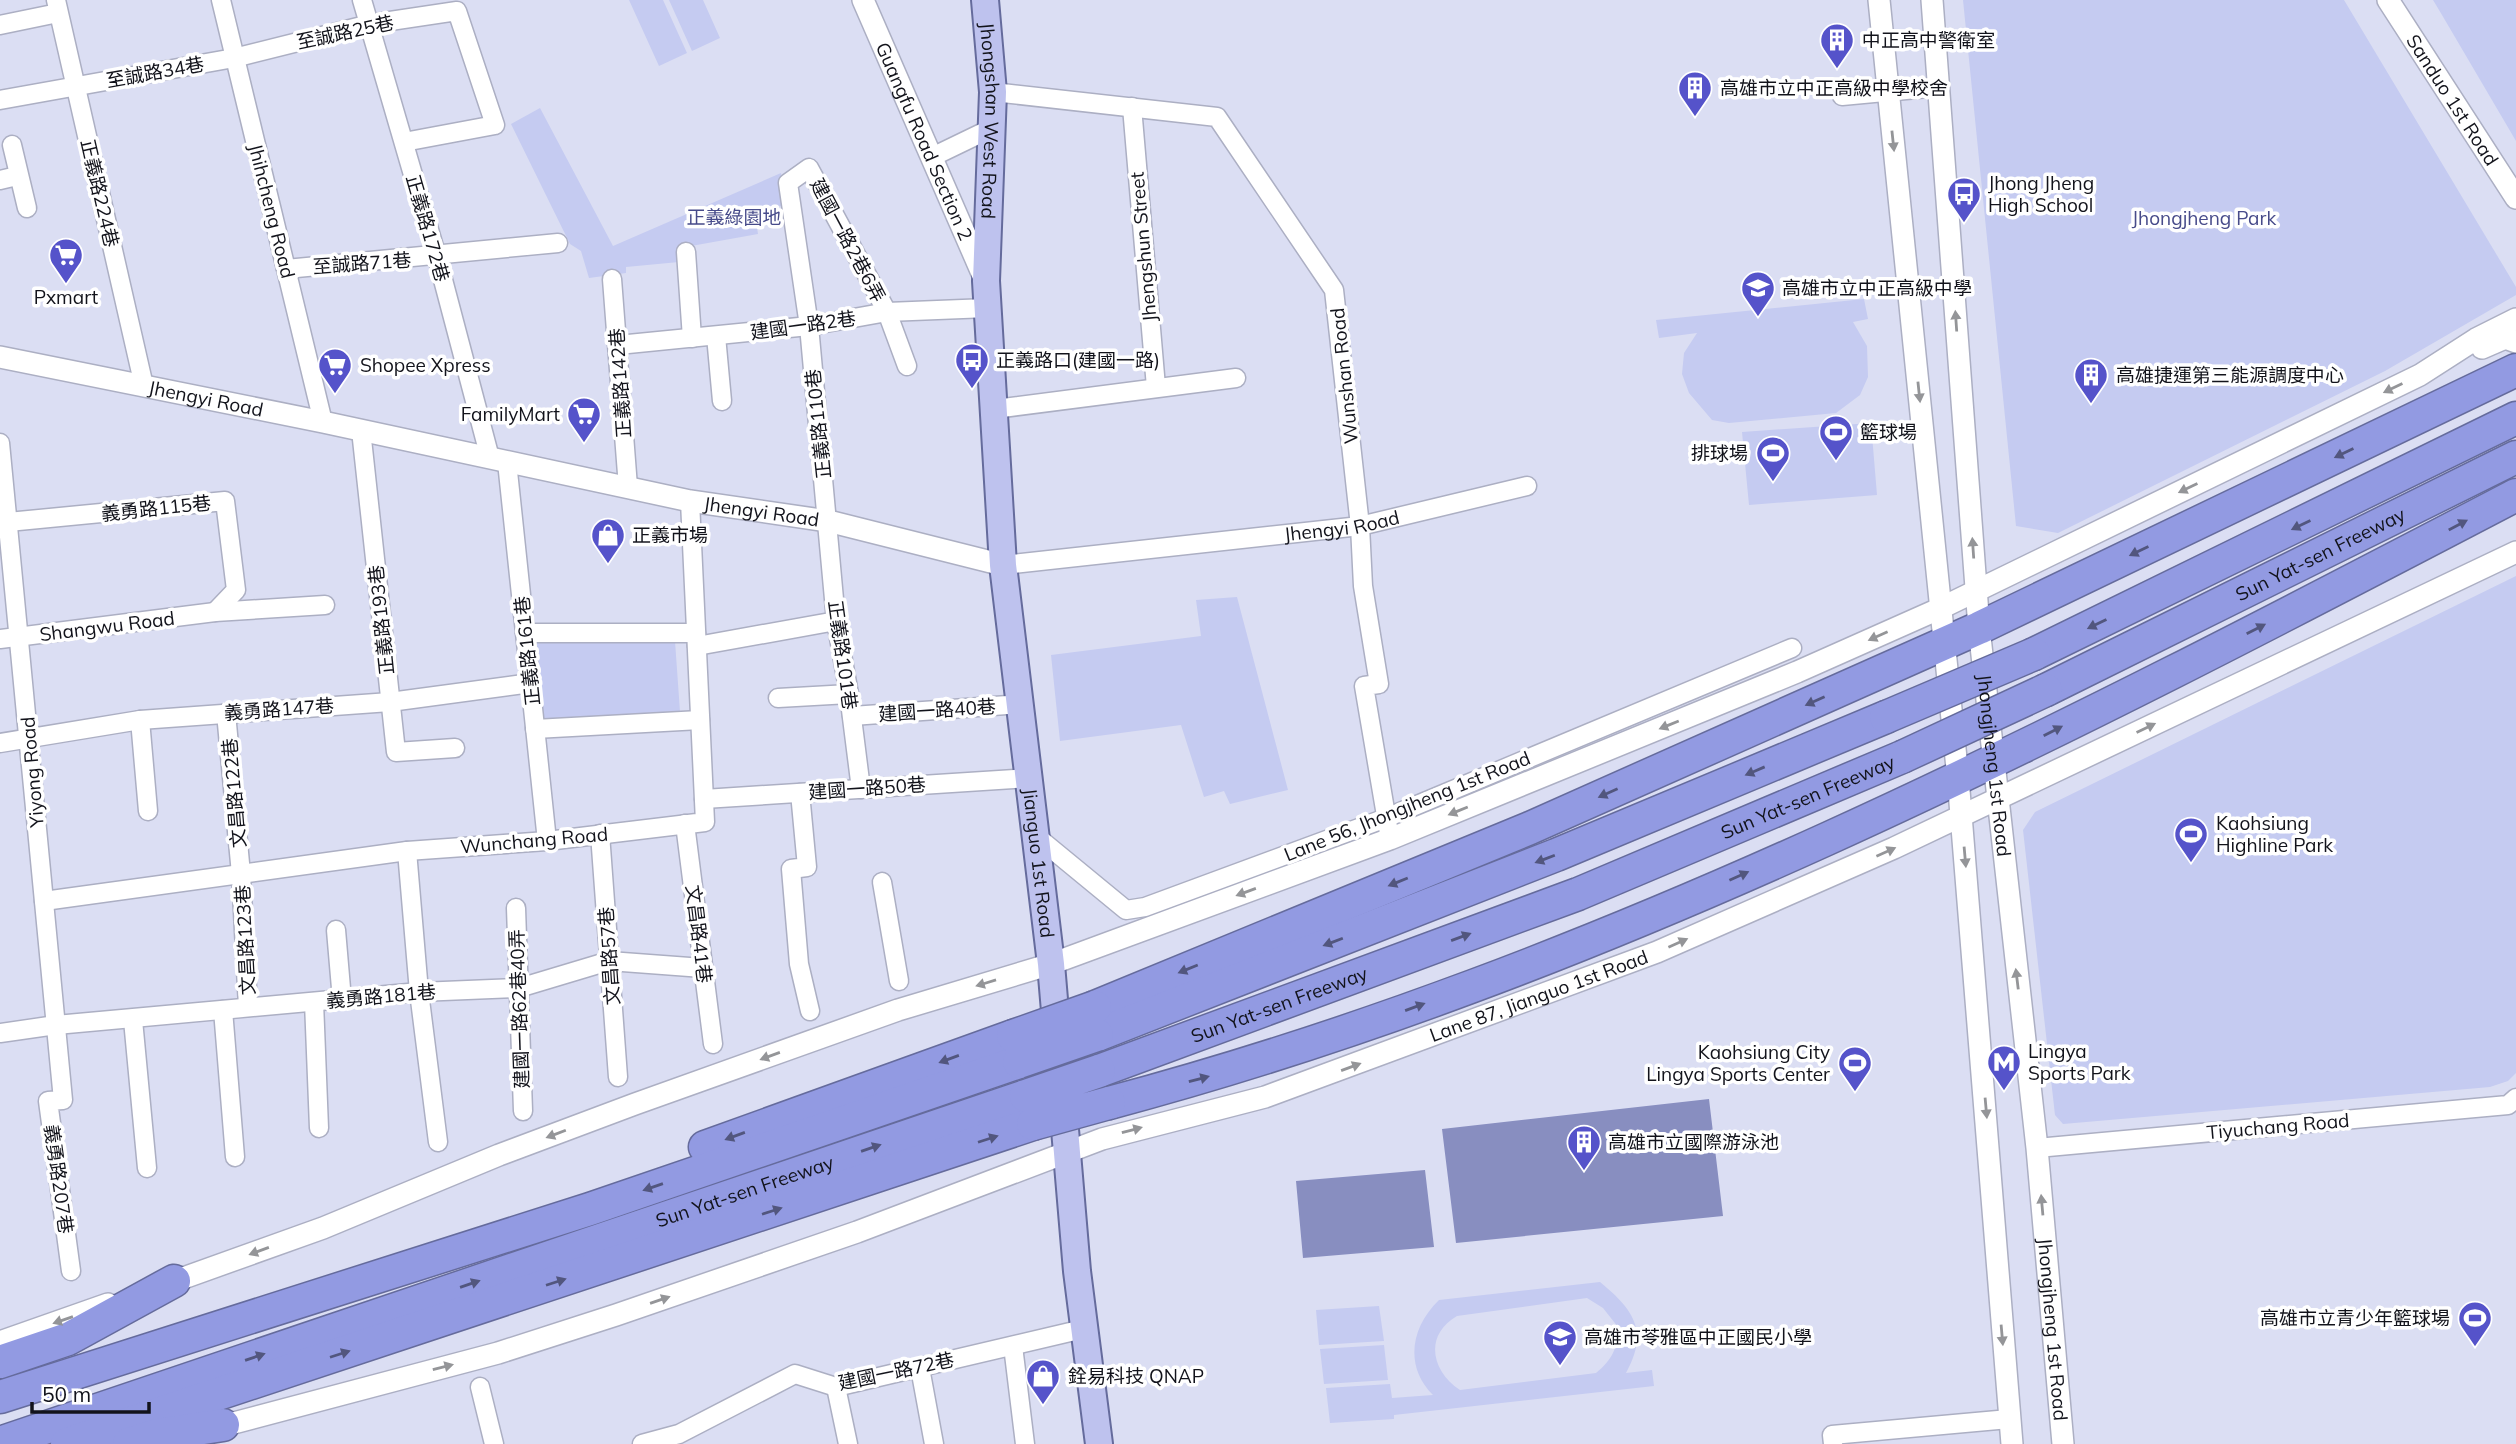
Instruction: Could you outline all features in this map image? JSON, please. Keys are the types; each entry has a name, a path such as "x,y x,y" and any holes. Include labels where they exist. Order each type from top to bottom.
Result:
{"highway":[{"path":"0,1398 99,1364 148,1336 707,1146 1016,1049 1096,1021 1979,628 2516,370"},
{"name":"Sun Yat-sen Freeway","path":"1096,1021 1556,855 1886,717 2034,654 2516,418"},
{"name":"Sun Yat-sen Freeway","path":"2,1443 1030,1110 1099,1071 1578,894 1902,757 2046,690 2516,457"},
{"path":"66,1444 1030,1110 1110,1103 1236,1069 1577,948 1992,762 2516,495"},
{"path":"0,1362 68,1339 174,1281"},
{"path":"128,1444 157,1435 223,1424"}],"main road":[{"name":"Jhongshan West Road","path":"985,0 993,92 986,281"},
{"name":"Jianguo 1st Road","path":"986,281 1003,565 1022,704 1051,964 1083,1329 1099,1444"}],"street":[{"name":"Jhihcheng Road","path":"221,0 323,422"},
{"name":"正義路172巷","path":"362,0 499,460"},
{"name":"Guangfu Road Section 2","path":"863,0 986,281"},
{"name":"Jhongjheng 1st Road","path":"1879,0 1962,815 2012,1444"},
{"name":"Jhongjheng 1st Road","path":"1932,0 1979,628 1996,800 2037,1148 2063,1444"},
{"name":"Sanduo 1st Road","path":"2388,0 2516,198"},
{"path":"0,25 57,6"},
{"name":"正義路224巷","path":"57,6 144,386"},
{"name":"至誠路25巷","path":"234,58 370,24 457,11 495,125 404,142"},
{"name":"至誠路34巷","path":"0,100 234,58"},
{"path":"1842,96 1938,87"},
{"name":"Wunshan Road","path":"993,92 1217,117 1335,290 1360,526 1363,586 1379,684 1364,686 1390,839"},
{"name":"Jhengshun Street","path":"1132,107 1156,387"},
{"path":"932,157 992,128"},
{"path":"12,145 9,178 27,208"},
{"name":"建國一路2巷6弄","path":"809,168 887,312 907,366"},
{"name":"正義路110巷","path":"809,168 788,183 809,326 828,521"},
{"name":"至誠路71巷","path":"286,269 437,257 558,243"},
{"path":"686,252 692,338"},
{"name":"正義路142巷","path":"612,279 628,487"},
{"name":"建國一路2巷","path":"618,345 809,326 887,312 988,308"},
{"path":"2420,375 2516,319"},
{"path":"716,336 722,401"},
{"path":"0,1342 323,1228 499,1155 635,1104 898,1010 1051,964 1390,839 1797,672 1976,592 2420,375 2505,338 2516,342"},
{"name":"Jhengyi Road","path":"0,357 323,422 690,501 828,521 1003,565 1360,526 1527,486"},
{"path":"995,409 1236,378"},
{"name":"正義路193巷","path":"361,430 396,752 455,748"},
{"name":"Yiyong Road","path":"0,443 63,1100"},
{"name":"正義路161巷","path":"499,460 525,633 547,841"},
{"name":"義勇路115巷","path":"8,522 225,501 236,590 215,612"},
{"path":"685,824 705,822 690,501"},
{"name":"正義路101巷","path":"828,521 836,621 849,694 860,789"},
{"path":"2369,619 2516,536"},
{"path":"2369,619 2516,552"},
{"name":"Shangwu Road","path":"0,639 215,612 325,605"},
{"name":"Lane 87, Jianguo 1st Road","path":"164,1444 223,1424 498,1353 615,1315 858,1232 1114,1135 1265,1097 1605,972 1882,854 2369,619"},
{"path":"525,633 696,640 836,621"},
{"name":"Lane 56, Jhongjheng 1st Road","path":"1036,836 1126,910 1144,907 1386,818 1792,648"},
{"name":"義勇路147巷","path":"0,743 140,720 390,702 531,683"},
{"path":"778,698 849,694"},
{"name":"建國一路40巷","path":"852,716 1022,704"},
{"name":"文昌路122巷","path":"226,713 241,874"},
{"path":"140,720 148,811"},
{"path":"535,729 700,720"},
{"name":"建國一路50巷","path":"704,799 1029,778"},
{"path":"800,793 807,867 791,869 799,964 810,1011"},
{"name":"Wunchang Road","path":"44,901 407,851 547,841 685,824"},
{"name":"文昌路41巷","path":"685,824 713,1044"},
{"name":"文昌路57巷","path":"600,834 618,1077"},
{"path":"407,851 419,992 438,1142"},
{"name":"文昌路123巷","path":"241,874 248,1007"},
{"path":"883,882 899,981"},
{"name":"建國一路62巷40弄","path":"516,908 523,1111"},
{"path":"336,930 342,1000"},
{"name":"義勇路181巷","path":"0,1033 56,1025 419,992 519,988 608,961 703,968"},
{"path":"314,1002 319,1128"},
{"path":"223,1010 235,1157"},
{"path":"133,1020 147,1168"},
{"name":"義勇路207巷","path":"63,1100 48,1101 72,1270"},
{"name":"Tiyuchang Road","path":"2037,1148 2513,1106"},
{"name":"建國一路72巷","path":"642,1444 680,1439 795,1374 836,1387 1083,1329"},
{"path":"1013,1346 1024,1444"},
{"path":"920,1368 934,1444"},
{"path":"480,1387 494,1444"},
{"path":"836,1387 848,1444"},
{"path":"1833,1444 1832,1435 2009,1419"}],"green space":[{"path":"629,0 663,0 687,53 659,66"},
{"path":"669,0 703,0 720,38 692,51"},
{"name":"Jhongjheng Park","path":"1963,0 2344,0 2516,287 2516,295 2385,371 2058,533 2016,526"},
{"path":"2433,0 2516,0 2516,141 2442,15"},
{"name":"正義綠園地","path":"540,108 613,246 781,173 784,206 754,208 758,234 680,248 679,262 626,267 626,273 589,278 581,251 570,244 511,124"},
{"path":"1864,299 1868,319 1853,322 1867,346 1868,377 1860,395 1836,413 1729,423 1712,420 1689,393 1682,374 1684,353 1697,333 1659,338 1656,320"},
{"name":"籃球場","path":"1871,423 1877,495 1749,505 1742,432"},
{"path":"2516,576 2516,1073 2508,1081 2490,1087 2063,1124 2055,1115 2023,830 2035,812"},
{"path":"1237,597 1288,790 1230,804 1224,791 1204,797 1181,725 1060,741 1051,655 1201,636 1196,600"},
{"path":"536,639 675,641 680,712 544,721"},
{"path":"1600,1282 1622,1302 1634,1322 1636,1345 1626,1373 1652,1370 1654,1386 1394,1415 1394,1419 1330,1423 1326,1388 1390,1384 1392,1398 1433,1395 1418,1372 1415,1347 1422,1322 1439,1300","holes":["1587,1298 1603,1308 1618,1327 1618,1334 1613,1353 1596,1373 1460,1390 1450,1382 1438,1363 1435,1353 1439,1333 1457,1316"]},
{"path":"1379,1306 1384,1341 1319,1345 1316,1310"},
{"path":"1384,1345 1388,1380 1324,1384 1320,1349"}],"shaded area":[{"name":"高雄市立國際游泳池","path":"1709,1099 1723,1216 1456,1243 1442,1129"},
{"path":"1425,1170 1434,1247 1303,1258 1296,1181"}],"place":[{"name":"中正高中警衛室","path":"1837,70"},
{"name":"高雄市立中正高級中學校舍","path":"1695,118"},
{"name":"Jhong Jheng High School","path":"1964,224"},
{"name":"Pxmart","path":"66,285"},
{"name":"高雄市立中正高級中學","path":"1758,318"},
{"name":"正義路口(建國一路)","path":"972,390"},
{"name":"Shopee Xpress","path":"335,395"},
{"name":"高雄捷運第三能源調度中心","path":"2091,405"},
{"name":"FamilyMart","path":"584,444"},
{"name":"籃球場","path":"1836,462"},
{"name":"排球場","path":"1773,483"},
{"name":"正義市場","path":"608,565"},
{"name":"Kaohsiung Highline Park","path":"2191,864"},
{"name":"Lingya Sports Park","path":"2004,1092"},
{"name":"Kaohsiung City Lingya Sports Center","path":"1855,1093"},
{"name":"高雄市立國際游泳池","path":"1584,1172"},
{"name":"高雄市立青少年籃球場","path":"2475,1348"},
{"name":"高雄市苓雅區中正國民小學","path":"1560,1367"},
{"name":"銓易科技 QNAP","path":"1043,1406"}]}
